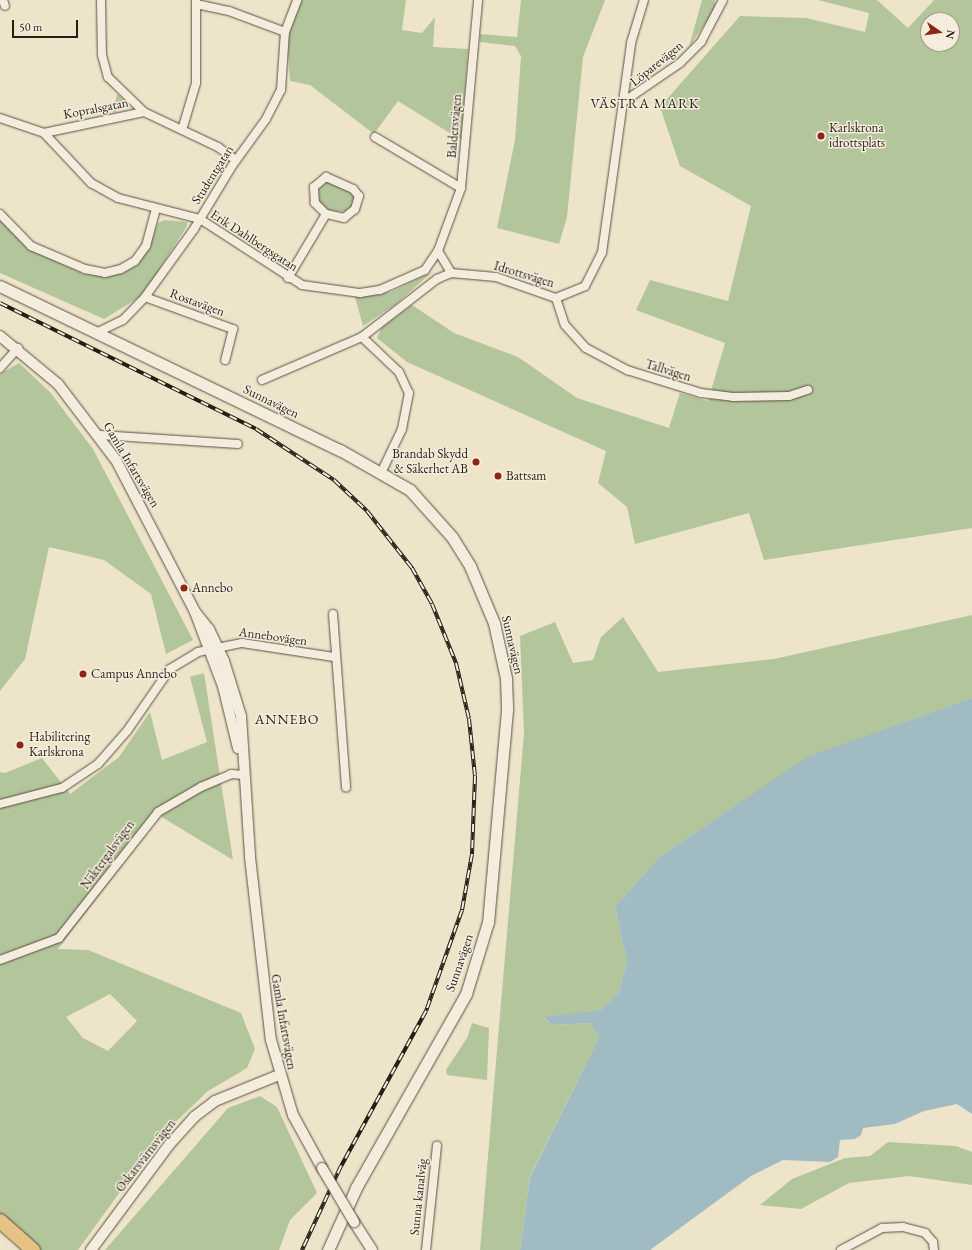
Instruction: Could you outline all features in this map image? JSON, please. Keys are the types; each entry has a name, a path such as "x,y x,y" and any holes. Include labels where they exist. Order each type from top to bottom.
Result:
{"highway":[{"path":"0,1221 33,1250"}],"main road":[{"name":"Sunnavägen","path":"0,286 382,471 432,512 452,537 482,592 494,623 506,678 505,758 493,895 466,994 356,1188 328,1250"}],"street":[{"path":"101,0 102,55 108,77 144,112"},
{"name":"Studentgatan","path":"96,333 123,320 145,297 200,219 281,90 285,32 297,0"},
{"name":"Baldersvägen","path":"438,251 461,188 478,0"},
{"name":"Idrottsvägen","path":"452,273 496,277 556,298 585,286 602,254 626,100 631,43 644,0"},
{"name":"Löparevägen","path":"626,100 680,63 701,42 723,0"},
{"path":"182,130 196,83 196,2 230,11 285,32"},
{"name":"Kopralsgatan","path":"44,133 144,112 182,130 236,160"},
{"path":"0,118 44,133"},
{"name":"Erik Dahlbergsgatan","path":"44,133 91,183 118,198 156,209 200,219 288,278 316,288 360,293 380,290 425,270 438,251"},
{"path":"375,137 461,188"},
{"path":"334,178 359,196 355,209 344,218 326,214 312,195 318,181 334,178"},
{"path":"0,214 31,246 77,267 104,272 121,269 134,261 146,246 156,209"},
{"path":"288,278 326,214"},
{"path":"262,380 362,337 437,279 452,273 438,251"},
{"name":"Rostavägen","path":"145,297 233,329 225,360"},
{"name":"Tallvägen","path":"556,298 565,324 586,348 627,370 701,393 733,397 788,396 808,390"},
{"name":"Gamla Infartsvägen","path":"0,336 18,348 58,384 100,435 214,648 241,716 243,775 262,993 279,1075 293,1116 322,1168 372,1250"},
{"path":"362,337 399,372 409,393 402,429 382,471"},
{"path":"0,368 18,348"},
{"path":"100,435 238,444"},
{"path":"333,614 334,657 346,788"},
{"name":"Annebovägen","path":"0,804 62,788 98,764 127,731 170,669 184,658 214,648 242,643 334,657"},
{"name":"Näktergalsvägen","path":"0,960 58,938 158,812 231,774 243,775"},
{"name":"Oskarsvärnsvägen","path":"91,1250 169,1145 194,1118 215,1101 279,1075"},
{"name":"Sunna kanalväg","path":"426,1250 437,1146"},
{"path":"841,1250 882,1228 903,1227 925,1233 933,1242 934,1250"}],"green space":[{"path":"302,0 406,0 402,30 422,33 435,17 433,47 468,49 461,140 398,101 374,134 310,85 290,81 287,35"},
{"path":"521,0 605,0 583,57 567,217 559,244 497,228 515,140 521,56 515,46 480,42 480,34 517,37"},
{"path":"702,0 715,0 715,9 689,47"},
{"path":"818,0 877,0 908,28 920,15 920,52 960,52 960,12 923,12 934,0 972,0 972,528 764,560 749,513 635,544 627,507 598,483 606,451 407,362 377,338 382,327 412,305 454,333 518,357 577,398 669,428 680,393 708,401 725,343 636,310 650,280 728,301 751,206 680,166 660,107 740,16 806,18 865,32 869,13"},
{"path":"117,94 124,100 124,106 113,113"},
{"path":"323,181 332,181 354,195 356,200 348,212 328,211 316,200 318,186"},
{"path":"0,220 29,249 84,274 103,276 122,273 135,266 149,248 158,223 164,220 187,222 187,226 143,295 104,319 0,273"},
{"path":"432,272 396,304 363,326 355,297 391,292"},
{"path":"19,363 50,392 93,449 193,640 166,654 151,594 104,560 49,547 25,659 0,691 0,374"},
{"path":"972,615 972,698 807,758 658,858 615,907 627,962 619,992 601,1010 544,1018 551,1025 592,1023 599,1037 530,1176 520,1250 480,1250 524,733 520,636 555,622 573,663 593,660 601,637 623,617 658,672 774,659"},
{"path":"204,673 233,860 160,816 58,949 88,950 241,1013 255,1049 247,1068 208,1091 159,1138 78,1250 25,1250 0,1223 0,772 5,773 42,758 70,794 119,757 150,712 162,760 207,742 190,677","holes":["110,994 137,1021 108,1051 83,1038 66,1017"]},
{"path":"472,1023 489,1028 487,1080 447,1075 446,1070 467,1038"},
{"path":"260,1096 277,1107 317,1193 290,1220 279,1250 105,1250 228,1108"},
{"path":"888,1142 956,1146 972,1152 972,1185 909,1176 849,1183 801,1209 760,1205 792,1179 845,1158 870,1156"}],"water":[{"path":"972,698 972,1114 957,1104 924,1111 895,1124 863,1128 861,1135 855,1139 840,1140 838,1157 830,1162 783,1160 751,1176 650,1250 520,1250 530,1177 599,1037 591,1023 551,1025 544,1017 601,1010 619,992 627,962 615,907 658,858 807,757"}],"railway":[{"path":"0,303 256,429 334,480 367,511 412,568 432,604 456,663 469,719 475,776 472,854 462,910 426,1011 341,1166 302,1250"}],"place":[{"name":"Karlskrona idrottsplats","path":"821,136"},
{"name":"Brandab Skydd & Säkerhet AB","path":"476,462"},
{"name":"Battsam","path":"498,476"},
{"name":"Annebo","path":"184,588"},
{"name":"Campus Annebo","path":"83,674"},
{"name":"Habilitering Karlskrona","path":"20,745"}],"district":[{"name":"VÄSTRA MARK","path":"645,103"},
{"name":"ANNEBO","path":"287,719"}]}
